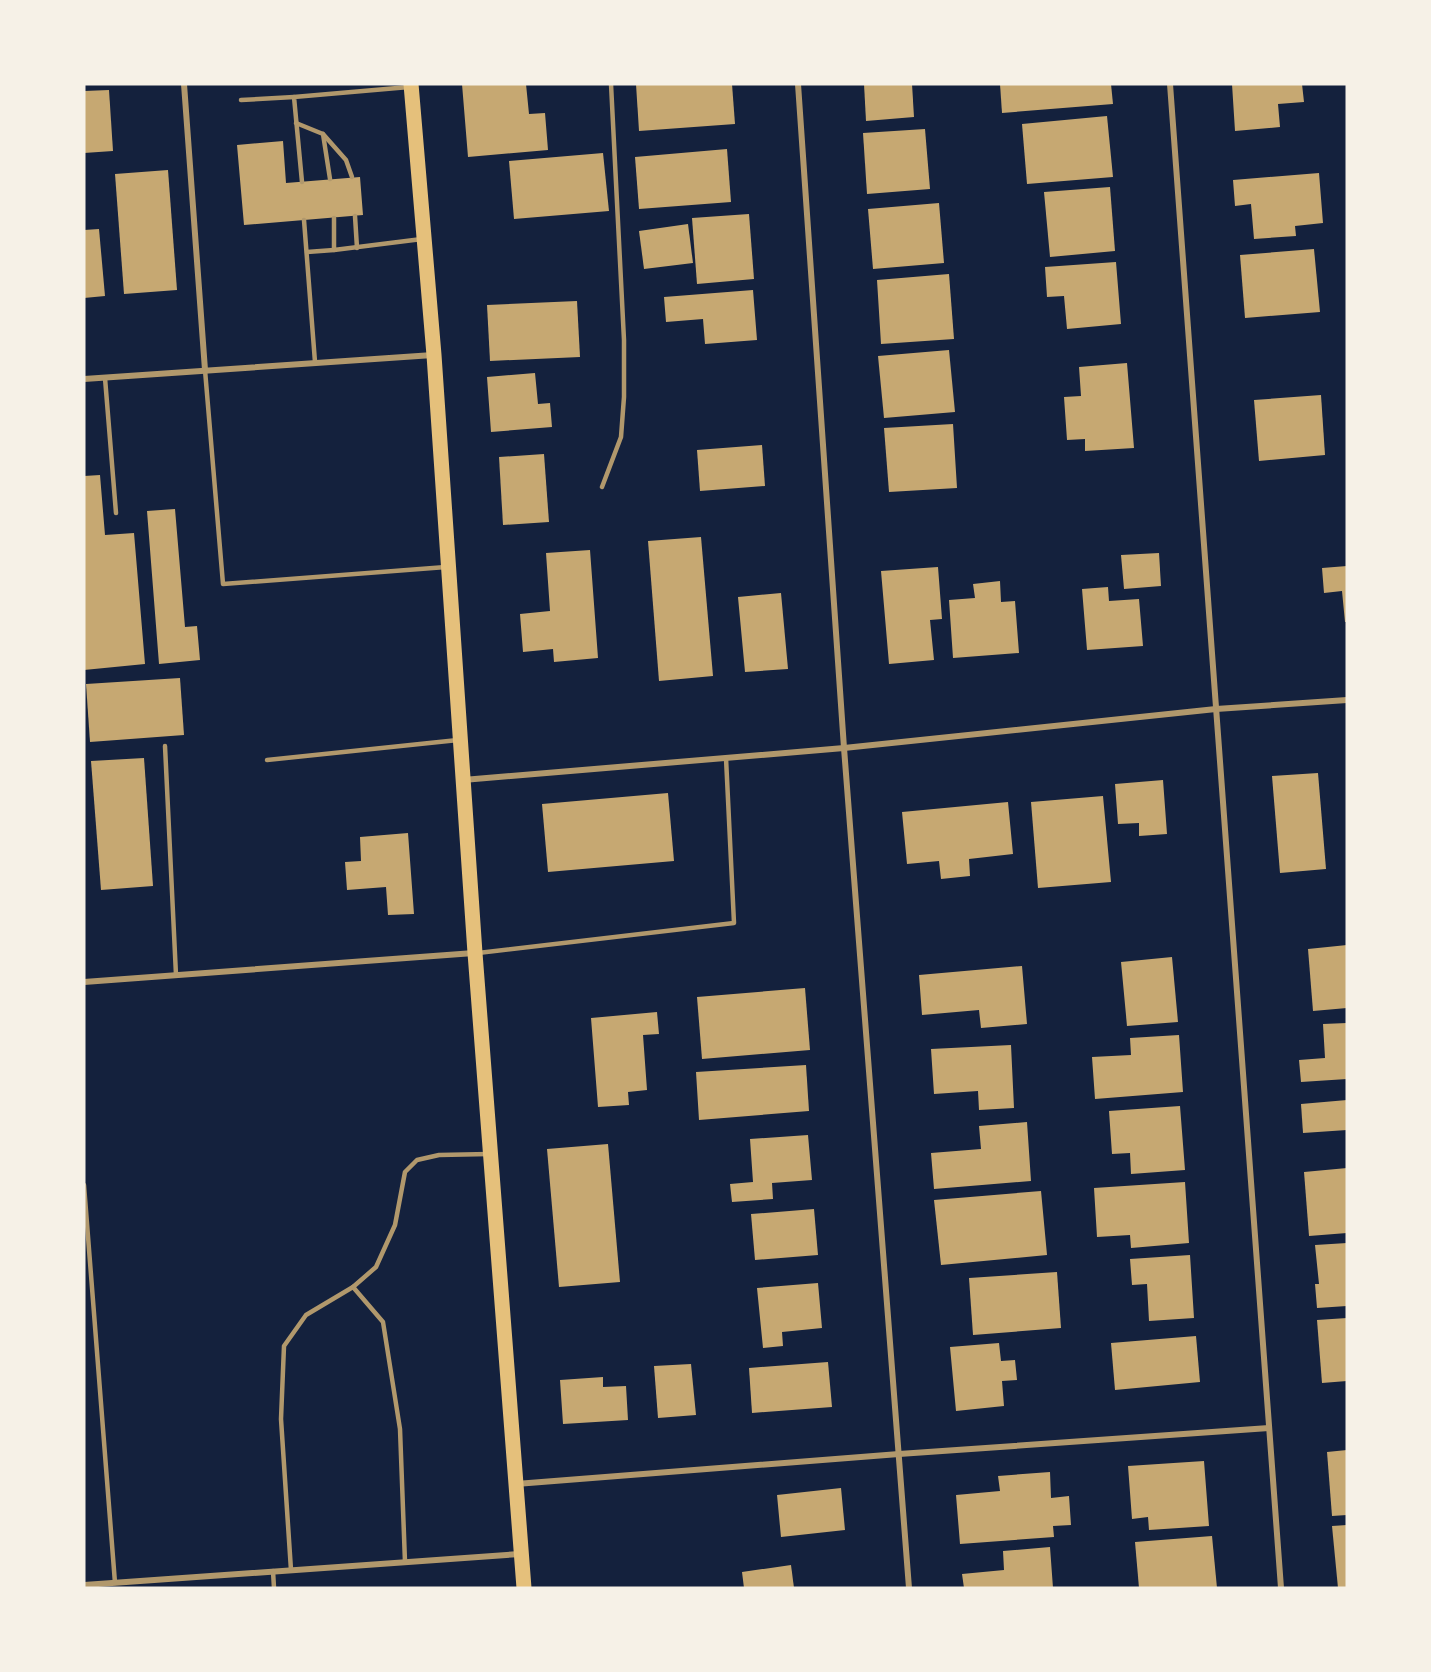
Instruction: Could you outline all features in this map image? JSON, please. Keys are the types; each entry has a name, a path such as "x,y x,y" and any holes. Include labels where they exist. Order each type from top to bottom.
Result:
{"main road":[{"path":"412,86 434,356 475,953 524,1588"}],"street":[{"path":"184,84 205,370"},
{"path":"798,84 844,748 909,1588"},
{"path":"1170,84 1281,1588"},
{"path":"84,379 315,362 434,356"},
{"path":"463,780 844,748 1216,709 1347,700"},
{"path":"84,982 475,953"},
{"path":"515,1484 1269,1428"},
{"path":"84,1585 521,1554"}],"lane":[{"path":"602,487 621,437 624,397 624,340 611,84"},
{"path":"241,100 412,86"},
{"path":"294,97 302,182"},
{"path":"297,123 323,134 346,160 352,177"},
{"path":"323,134 330,179"},
{"path":"355,216 357,248"},
{"path":"334,218 334,250"},
{"path":"304,220 315,362"},
{"path":"307,252 425,239"},
{"path":"205,370 223,584 448,567"},
{"path":"105,378 116,513"},
{"path":"267,760 460,740"},
{"path":"165,746 176,975"},
{"path":"475,953 734,923 726,758"},
{"path":"291,1570 281,1419 284,1346 306,1315 353,1287 376,1267 395,1225 405,1172 417,1160 439,1155 490,1154"},
{"path":"84,1185 116,1583"},
{"path":"353,1287 383,1322 400,1430 405,1562"},
{"path":"273,1571 274,1588"}],"building":[{"path":"462,84 526,84 529,114 545,113 548,150 468,157"},
{"path":"636,84 732,84 735,124 639,131"},
{"path":"864,84 912,84 914,117 866,121"},
{"path":"1000,84 1111,84 1113,104 1002,113"},
{"path":"1232,84 1302,84 1304,102 1278,104 1280,127 1235,131"},
{"path":"109,90 113,151 84,153 84,91"},
{"path":"1107,116 1113,177 1027,184 1022,124"},
{"path":"925,129 930,189 867,194 863,133"},
{"path":"283,141 286,183 360,177 363,215 244,225 237,145"},
{"path":"727,149 731,202 639,209 635,157"},
{"path":"603,153 609,211 514,219 509,161"},
{"path":"168,170 177,290 124,294 115,174"},
{"path":"1319,173 1323,223 1295,226 1296,236 1254,239 1251,204 1235,206 1233,180"},
{"path":"1110,187 1115,251 1050,257 1044,192"},
{"path":"939,203 944,263 873,269 868,209"},
{"path":"749,214 754,279 697,284 692,218"},
{"path":"688,224 693,263 644,269 639,231"},
{"path":"99,229 105,296 84,298 84,230"},
{"path":"1314,249 1320,312 1245,318 1240,255"},
{"path":"1116,262 1121,324 1067,329 1064,296 1047,297 1045,267"},
{"path":"949,274 954,339 881,344 877,280"},
{"path":"753,290 757,340 705,344 703,319 666,322 664,297"},
{"path":"577,301 580,357 490,361 487,305"},
{"path":"949,350 955,412 884,418 878,356"},
{"path":"1127,363 1134,448 1085,451 1085,439 1067,440 1064,397 1081,396 1079,367"},
{"path":"535,373 538,404 550,403 552,427 491,432 487,377"},
{"path":"1321,395 1325,455 1259,461 1254,400"},
{"path":"953,424 957,488 889,492 884,428"},
{"path":"762,445 765,486 700,491 697,450"},
{"path":"544,454 549,522 503,525 499,457"},
{"path":"100,475 105,535 134,533 145,664 84,670 84,476"},
{"path":"175,509 185,627 197,626 200,660 159,664 147,511"},
{"path":"701,537 713,676 659,681 648,541"},
{"path":"590,550 598,658 554,662 553,649 523,652 520,614 550,611 546,553"},
{"path":"1159,553 1161,586 1124,589 1121,555"},
{"path":"1347,566 1347,622 1345,622 1342,591 1324,593 1322,568"},
{"path":"938,567 942,619 930,620 934,660 889,664 881,571"},
{"path":"1000,581 1001,602 1015,601 1019,653 953,658 949,600 975,598 973,584"},
{"path":"1108,587 1109,601 1139,599 1143,646 1087,650 1082,589"},
{"path":"781,593 788,669 745,672 738,597"},
{"path":"180,678 184,735 90,742 86,684"},
{"path":"144,758 153,886 101,890 91,761"},
{"path":"1318,773 1326,869 1280,873 1272,776"},
{"path":"1163,780 1167,834 1139,836 1139,823 1118,824 1115,784"},
{"path":"668,793 674,861 548,872 542,804"},
{"path":"1103,796 1111,882 1038,888 1031,802"},
{"path":"1008,802 1013,854 969,859 970,876 941,879 939,861 907,864 902,812"},
{"path":"408,833 414,914 388,915 386,887 347,890 345,862 361,861 360,837"},
{"path":"1347,945 1347,1008 1313,1011 1308,949"},
{"path":"1172,957 1178,1022 1127,1026 1121,962"},
{"path":"1022,966 1027,1024 981,1028 979,1010 922,1015 919,975"},
{"path":"805,988 810,1050 702,1059 697,997"},
{"path":"657,1012 659,1034 643,1035 647,1090 628,1092 629,1105 598,1107 591,1018"},
{"path":"1347,1023 1347,1079 1301,1082 1299,1060 1325,1058 1323,1024"},
{"path":"1179,1035 1183,1092 1095,1099 1092,1057 1131,1055 1130,1038"},
{"path":"1011,1045 1014,1108 979,1110 978,1091 934,1094 931,1049"},
{"path":"806,1065 809,1111 699,1120 696,1072"},
{"path":"1347,1100 1347,1130 1303,1133 1301,1104"},
{"path":"1180,1106 1185,1170 1131,1174 1130,1153 1112,1154 1109,1111"},
{"path":"1027,1122 1031,1181 934,1189 931,1153 981,1149 979,1126"},
{"path":"808,1135 812,1180 772,1183 773,1199 732,1202 730,1184 753,1182 750,1139"},
{"path":"608,1144 620,1282 559,1287 547,1149"},
{"path":"1347,1168 1347,1233 1309,1236 1304,1172"},
{"path":"1185,1182 1189,1243 1131,1248 1130,1235 1097,1237 1094,1188"},
{"path":"1041,1191 1047,1255 941,1265 934,1200"},
{"path":"814,1209 818,1255 755,1260 751,1214"},
{"path":"1347,1243 1347,1306 1317,1308 1315,1284 1319,1284 1315,1245"},
{"path":"1190,1255 1194,1318 1149,1321 1147,1284 1132,1285 1130,1259"},
{"path":"1057,1272 1061,1328 973,1335 969,1278"},
{"path":"818,1283 822,1328 782,1332 783,1346 763,1348 757,1288"},
{"path":"1347,1318 1347,1381 1322,1383 1317,1320"},
{"path":"1196,1336 1200,1382 1115,1390 1111,1343"},
{"path":"999,1343 1001,1361 1015,1360 1017,1380 1002,1381 1004,1406 956,1411 950,1347"},
{"path":"828,1362 832,1407 752,1413 749,1368"},
{"path":"691,1364 696,1415 658,1418 654,1366"},
{"path":"603,1377 603,1387 626,1386 628,1420 563,1424 560,1380"},
{"path":"1347,1450 1347,1515 1332,1516 1327,1452"},
{"path":"1204,1461 1209,1526 1149,1530 1148,1517 1132,1519 1128,1466"},
{"path":"1050,1472 1051,1498 1069,1496 1071,1525 1053,1526 1054,1537 960,1544 956,1495 1000,1491 998,1476"},
{"path":"841,1488 845,1530 781,1537 777,1495"},
{"path":"1347,1525 1347,1588 1338,1588 1332,1526"},
{"path":"1212,1536 1217,1588 1139,1588 1135,1542"},
{"path":"1050,1547 1053,1588 964,1588 962,1574 1004,1570 1003,1551"},
{"path":"791,1565 794,1588 744,1588 742,1572"}]}
